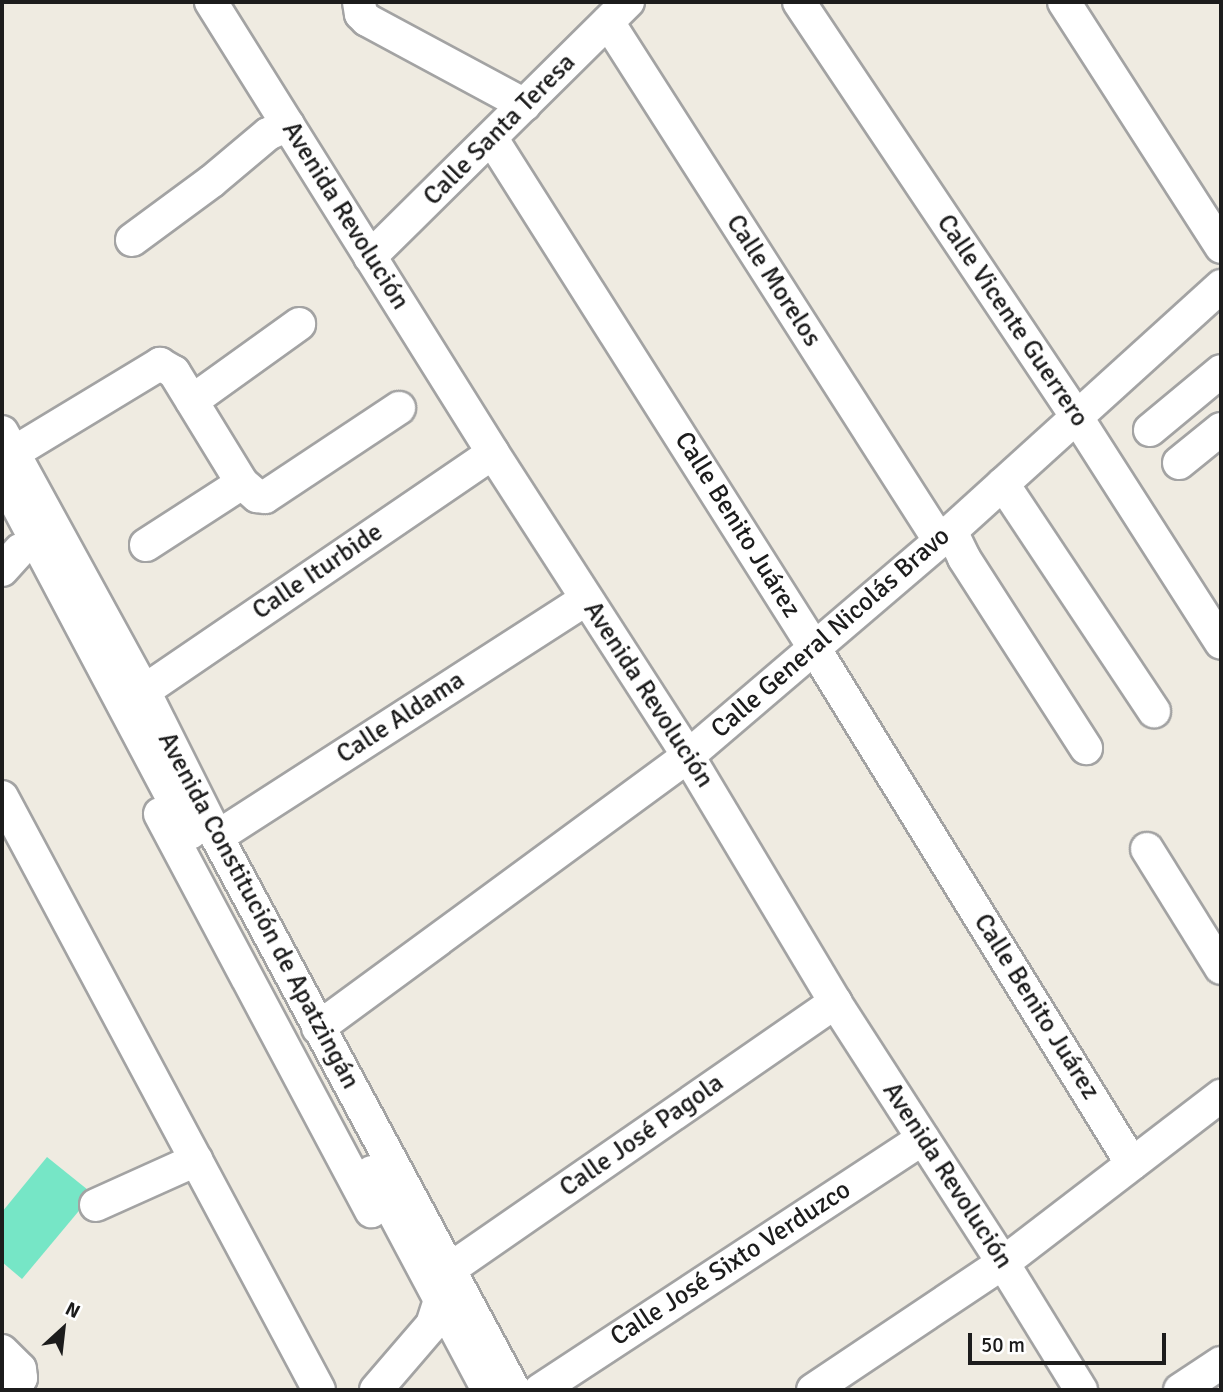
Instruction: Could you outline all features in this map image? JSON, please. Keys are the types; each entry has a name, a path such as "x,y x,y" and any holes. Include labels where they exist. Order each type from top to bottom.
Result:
{"street":[{"name":"Avenida Revolución","path":"211,2 493,453 688,756 835,1002 1003,1263 1081,1390"},
{"path":"359,2 361,14 367,20 525,105"},
{"name":"Calle Vicente Guerrero","path":"799,2 1076,416 1221,643"},
{"path":"1064,2 1221,247"},
{"name":"Calle Santa Teresa","path":"370,257 618,12"},
{"name":"Calle Morelos","path":"618,12 945,535 964,558 1086,748"},
{"path":"132,240 212,181 268,134 288,125"},
{"name":"Calle Benito Juárez","path":"492,139 813,646 1132,1164"},
{"name":"Calle General Nicolás Bravo","path":"318,1028 688,756 945,535 1076,416 1216,301"},
{"path":"192,401 299,324"},
{"path":"6,454 160,364 174,372 242,483 257,496 273,494 399,408"},
{"path":"1150,430 1221,371"},
{"path":"1179,463 1221,429"},
{"name":"Calle Iturbide","path":"144,691 493,453"},
{"name":"Avenida Constitución de Apatzingán","path":"6,454 144,691 217,837 318,1028 514,1390"},
{"name":"Avenida Constitución de Apatzingán","path":"6,454 436,1313 466,1390"},
{"path":"146,545 242,483"},
{"path":"1003,484 1154,711"},
{"name":"Avenida Constitución de Apatzingán","path":"2,517 11,560 436,1313 488,1390"},
{"name":"Calle Aldama","path":"217,837 586,599"},
{"path":"2,797 319,1390"},
{"path":"1147,849 1221,968"},
{"name":"Calle José Pagola","path":"450,1269 835,1002"},
{"path":"813,1390 1003,1263 1221,1096"},
{"name":"Calle José Sixto Verduzco","path":"540,1390 923,1138"},
{"path":"96,1205 196,1160"},
{"path":"376,1390 436,1313 450,1269"},
{"path":"2,1351 20,1370 21,1378 13,1390"},
{"path":"1181,1390 1221,1363"}],"green space":[{"path":"47,1157 93,1194 22,1279 2,1262 2,1212"}]}
